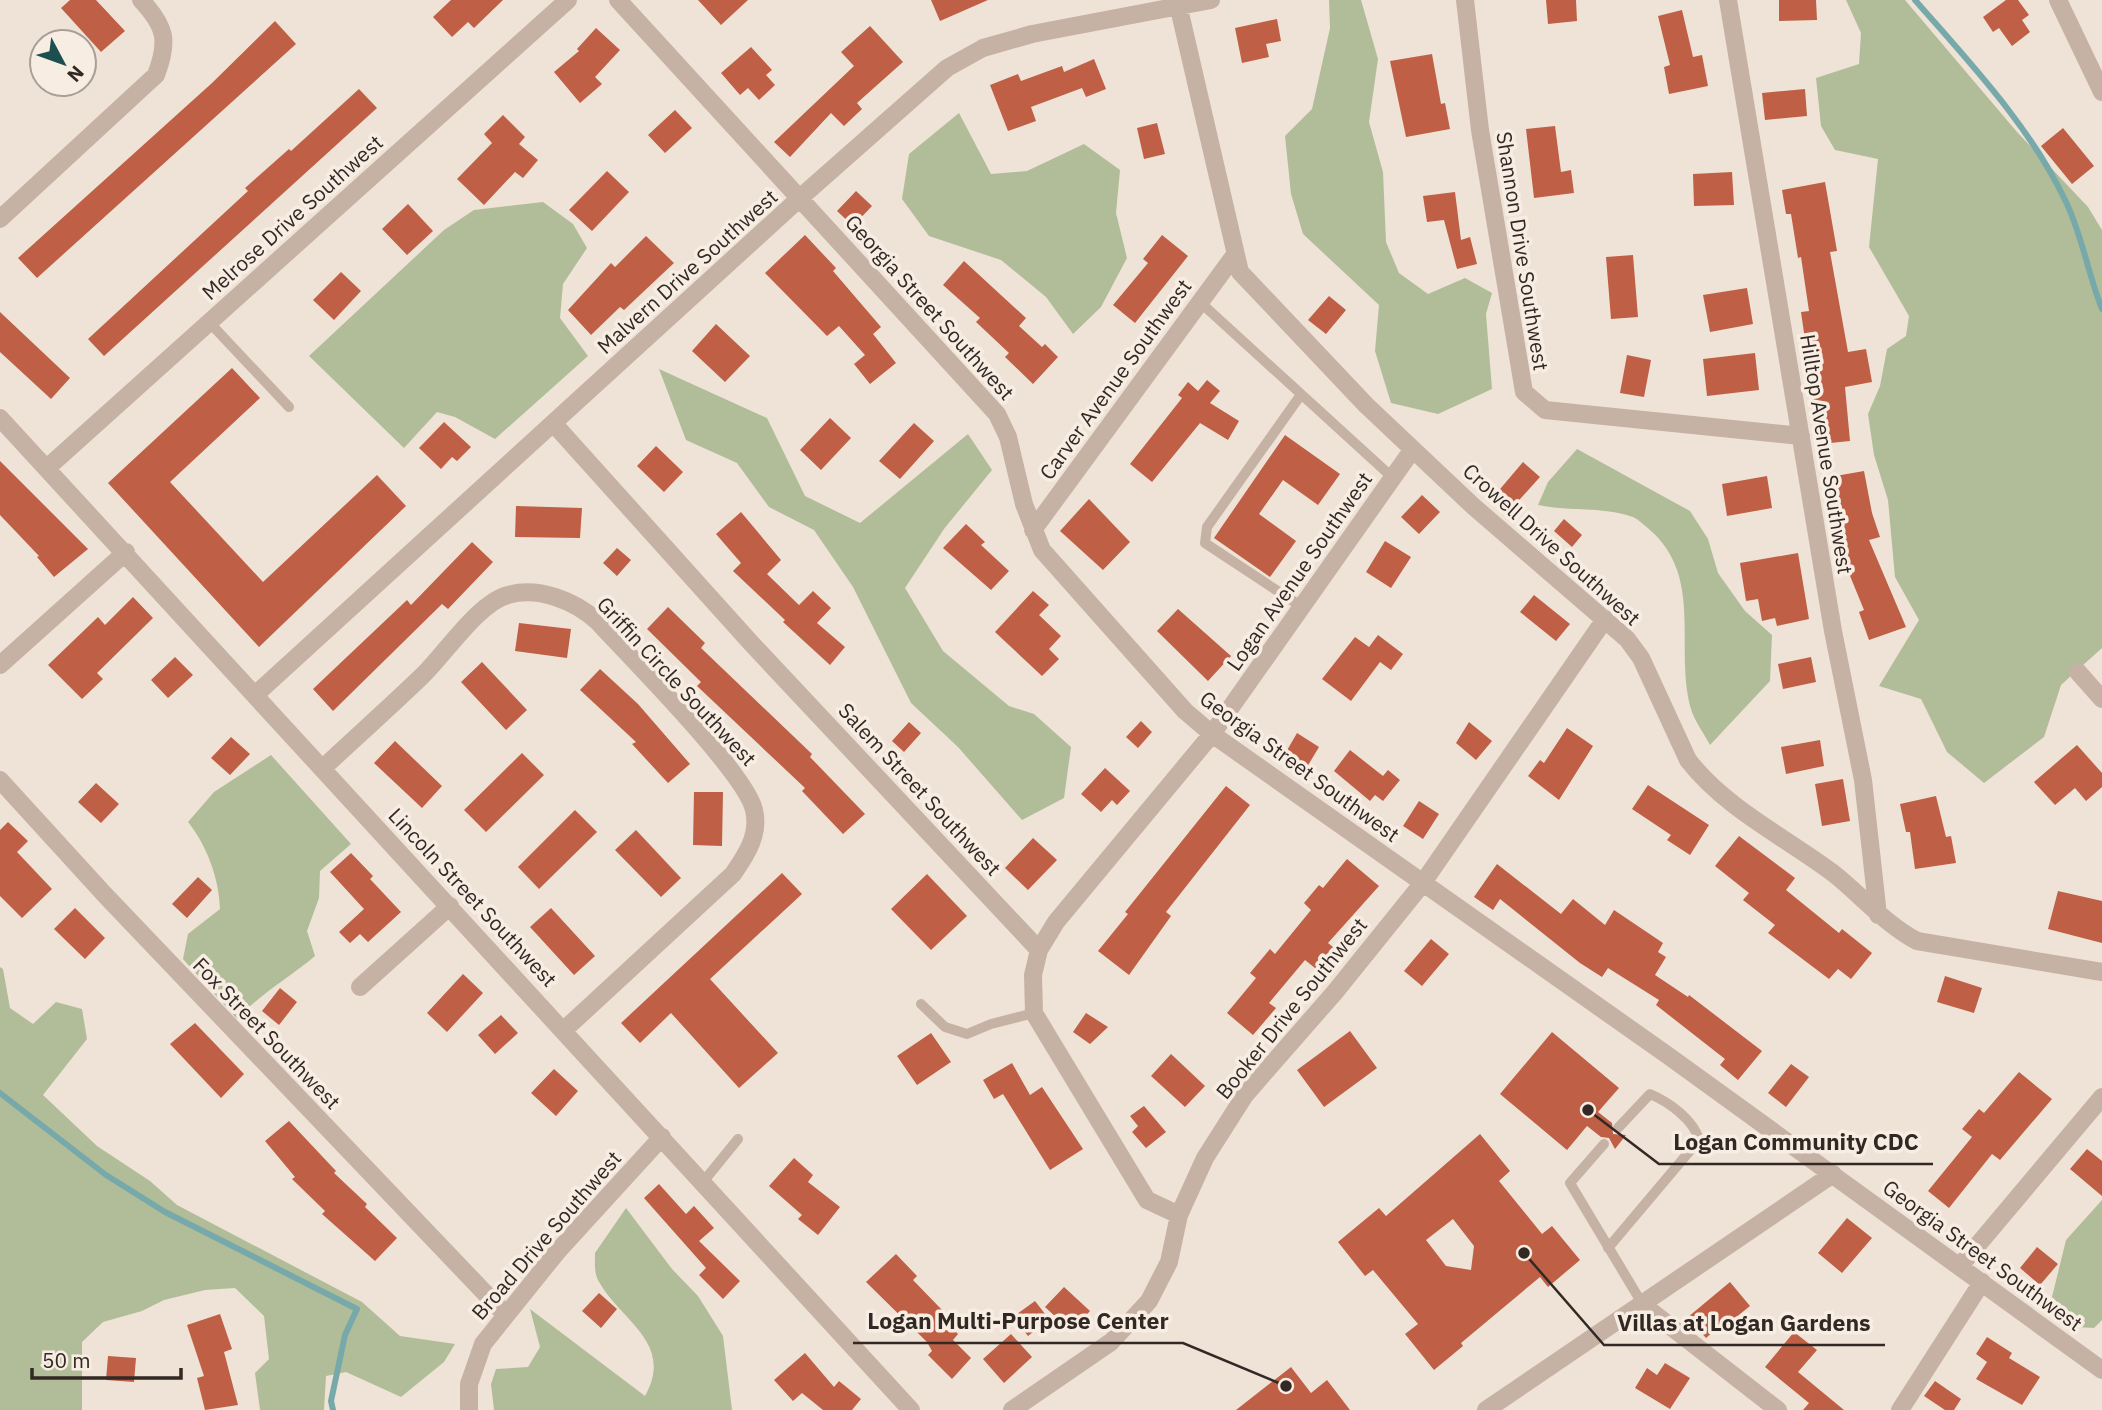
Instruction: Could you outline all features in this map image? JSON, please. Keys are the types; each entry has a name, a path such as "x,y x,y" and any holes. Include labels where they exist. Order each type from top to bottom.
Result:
{"street":[{"path":"0,219 156,75 164,53 164,39 161,26 141,0"},
{"name":"Melrose Drive Southwest","path":"47,467 568,0"},
{"name":"Georgia Street Southwest","path":"618,0 998,414 1008,437 1033,530 1042,550 1185,711 1212,734 1833,1174 2102,1370"},
{"name":"Malvern Drive Southwest","path":"256,694 801,197 947,68 982,48 1032,34 1177,3 1211,0"},
{"name":"Shannon Drive Southwest","path":"1465,0 1488,180 1524,392 1545,410 1801,436"},
{"name":"Hilltop Avenue Southwest","path":"1728,0 1833,631 1863,780 1878,915"},
{"path":"2058,0 2102,92"},
{"name":"Crowell Drive Southwest","path":"1177,3 1234,256 1240,272 1253,289 1473,506 1627,639 1641,658 1688,760 1699,774 1741,809 1835,875 1892,928 1917,941 2102,972"},
{"name":"Carver Avenue Southwest","path":"1033,530 1234,256"},
{"name":"Lincoln Street Southwest","path":"0,418 126,552 911,1410"},
{"name":"Salem Street Southwest","path":"554,424 751,643 1039,950"},
{"name":"Logan Avenue Southwest","path":"1039,950 1056,922 1212,734 1413,449"},
{"path":"0,665 126,552"},
{"name":"Griffin Circle Southwest","path":"323,768 424,675 488,606 505,595 522,592 570,602 597,621 736,775 755,811 754,832 751,848 733,874 564,1030"},
{"name":"Booker Drive Southwest","path":"1012,1410 1111,1342 1149,1301 1169,1262 1179,1215 1205,1158 1245,1094 1335,992 1422,884 1605,619"},
{"path":"2078,672 2102,699"},
{"name":"Fox Street Southwest","path":"0,780 105,895 505,1314"},
{"path":"360,987 450,906"},
{"path":"1039,950 1033,975 1034,1013 1147,1200 1179,1215"},
{"path":"1960,1266 2102,1097"},
{"name":"Broad Drive Southwest","path":"469,1410 474,1364 483,1344 505,1314 662,1137"},
{"path":"1486,1410 1833,1174"},
{"path":"1900,1410 1982,1282"},
{"path":"1643,1305 1778,1410"}],"lane":[{"path":"1200,302 1393,478"},
{"path":"209,322 289,407"},
{"path":"1300,396 1207,527 1205,543 1302,607"},
{"path":"921,1004 945,1027 967,1034 991,1024 1034,1013"},
{"path":"1608,1248 1699,1140 1695,1126 1660,1098 1650,1094 1618,1128"},
{"path":"703,1182 738,1139"},
{"path":"1604,1144 1570,1183 1643,1305"}],"green space":[{"path":"1329,0 1361,0 1378,59 1369,122 1383,172 1386,242 1399,273 1428,294 1465,278 1492,293 1486,314 1492,389 1438,414 1391,403 1375,351 1379,305 1303,234 1291,194 1285,136 1312,109 1330,28"},
{"path":"1846,0 1905,0 2017,132 2088,207 2102,230 2102,648 2061,685 2044,737 1984,783 1947,752 1921,699 1879,686 1919,620 1895,577 1888,500 1874,455 1868,414 1880,386 1887,349 1906,336 1909,316 1869,247 1878,159 1835,150 1821,126 1816,78 1859,64 1861,33"},
{"path":"959,113 991,174 1027,171 1084,144 1120,170 1116,213 1127,258 1101,307 1073,334 1046,297 1001,260 929,236 902,199 909,154"},
{"path":"543,202 573,224 587,248 563,284 560,318 588,356 495,439 455,417 437,412 404,448 309,356 444,230 474,210"},
{"path":"659,369 767,418 805,496 860,523 968,434 992,470 944,529 905,588 943,651 1009,706 1034,714 1071,747 1064,798 1022,820 958,747 911,703 853,587 814,530 769,507 737,463 686,440"},
{"path":"1577,449 1690,511 1708,539 1718,573 1745,611 1772,635 1770,681 1710,745 1692,712 1687,689 1682,593 1677,570 1667,549 1650,530 1633,517 1609,511 1538,505 1548,482"},
{"path":"271,755 351,844 320,871 319,898 307,931 315,956 237,1019 183,959 188,934 220,909 211,863 188,822 214,792"},
{"path":"0,967 3,969 10,1008 33,1024 56,1002 82,1009 87,1039 43,1095 97,1146 150,1181 177,1205 362,1302 400,1336 455,1344 444,1362 401,1397 346,1372 326,1376 324,1410 260,1410 255,1373 269,1359 264,1316 235,1288 205,1290 164,1300 142,1311 103,1322 82,1342 82,1410 0,1410"},
{"path":"2102,1200 2102,1320 2094,1328 2076,1327 2052,1297 2066,1240"},
{"path":"626,1208 672,1269 698,1296 723,1336 732,1410 494,1410 491,1384 496,1369 528,1367 540,1347 530,1309 645,1396 652,1377 653,1361 649,1346 608,1295 595,1270 595,1253"}],"building":[{"path":"70,0 96,0 125,31 101,52 98,49 98,28 79,28 61,8"},
{"path":"451,0 503,0 474,28 468,22 452,37 433,17"},
{"path":"698,0 748,0 721,25"},
{"path":"931,0 988,0 940,21"},
{"path":"1546,0 1576,0 1577,21 1548,24"},
{"path":"1779,0 1816,0 1817,20 1779,21"},
{"path":"2006,0 2018,0 2029,15 2022,20 2030,32 2012,46 1999,28 1993,32 1983,17"},
{"path":"1682,10 1693,57 1702,55 1708,86 1669,94 1664,67 1670,65 1658,16"},
{"path":"1277,19 1281,41 1266,44 1269,57 1242,63 1235,28"},
{"path":"275,21 296,44 37,278 18,258 212,83"},
{"path":"870,26 903,62 857,103 862,109 844,126 831,113 790,157 774,142 854,66 841,52"},
{"path":"596,28 620,50 595,77 602,84 580,103 554,72 579,51 577,49"},
{"path":"751,47 772,70 766,75 775,85 759,100 748,88 740,95 721,73"},
{"path":"1432,54 1441,104 1445,103 1450,129 1406,137 1390,61"},
{"path":"1094,59 1106,89 1086,97 1082,88 1031,107 1036,121 1008,131 990,85 1018,74 1021,81 1062,66 1064,72"},
{"path":"359,89 377,108 104,356 88,339 248,191 245,188 289,149 291,151"},
{"path":"1805,89 1807,116 1765,120 1762,93"},
{"path":"675,110 692,128 665,153 648,135"},
{"path":"503,115 525,137 519,144 538,160 523,178 515,172 484,205 457,179 492,143 484,134"},
{"path":"1157,123 1165,154 1144,159 1137,128"},
{"path":"1555,126 1561,172 1571,170 1574,193 1534,198 1526,129"},
{"path":"2063,128 2094,166 2072,184 2041,146"},
{"path":"607,171 629,192 592,231 569,210"},
{"path":"1732,172 1734,205 1694,206 1693,174"},
{"path":"1825,182 1837,251 1830,252 1848,352 1866,349 1872,382 1845,387 1850,441 1820,444 1801,312 1809,311 1801,257 1798,258 1791,214 1786,214 1782,190"},
{"path":"856,191 872,206 853,226 837,211"},
{"path":"1455,192 1461,240 1470,237 1477,264 1457,269 1444,220 1427,222 1423,196"},
{"path":"408,204 433,231 407,255 382,229"},
{"path":"805,235 836,268 833,271 881,327 873,334 896,363 870,384 854,364 865,355 839,326 827,336 765,273"},
{"path":"1162,235 1188,256 1135,323 1113,305 1148,263 1143,259"},
{"path":"646,236 674,263 624,310 620,307 591,335 568,310 611,263 615,267"},
{"path":"1633,255 1638,317 1611,319 1606,257"},
{"path":"964,261 1026,318 1019,326 1042,347 1045,344 1058,357 1033,384 1005,357 1009,353 976,322 980,318 943,285"},
{"path":"341,272 361,291 334,320 313,300"},
{"path":"1747,288 1753,324 1710,332 1703,295"},
{"path":"1329,296 1346,310 1326,334 1308,320"},
{"path":"0,312 70,378 51,399 0,352"},
{"path":"716,324 750,356 725,382 692,351"},
{"path":"1755,353 1759,390 1707,396 1703,359"},
{"path":"1627,355 1651,360 1644,397 1620,393"},
{"path":"232,368 260,398 170,482 263,582 377,475 406,506 259,647 108,483"},
{"path":"1207,380 1220,391 1210,403 1239,421 1228,440 1200,423 1152,482 1130,464 1182,398 1178,395 1188,382 1198,391"},
{"path":"830,418 851,438 821,470 800,450"},
{"path":"444,422 471,447 457,461 452,457 441,469 419,448"},
{"path":"914,423 934,441 900,479 879,461"},
{"path":"1285,435 1340,474 1318,505 1283,480 1259,514 1296,541 1270,577 1214,538"},
{"path":"656,446 683,472 664,492 637,466"},
{"path":"0,461 88,549 54,577 37,557 39,556 0,515"},
{"path":"1523,462 1540,477 1511,509 1495,495"},
{"path":"1864,471 1872,513 1880,537 1869,540 1906,627 1869,640 1859,612 1864,610 1839,549 1824,478"},
{"path":"1767,476 1772,508 1727,516 1722,484"},
{"path":"1422,495 1440,512 1419,534 1401,517"},
{"path":"1089,499 1130,542 1103,570 1060,531"},
{"path":"516,506 582,508 580,538 515,537"},
{"path":"741,512 781,560 767,574 799,605 813,591 831,608 817,623 845,647 830,665 733,571 741,563 716,534"},
{"path":"1564,519 1582,535 1572,547 1554,531"},
{"path":"966,524 985,542 981,545 1009,571 991,590 943,548"},
{"path":"1385,541 1411,557 1391,588 1366,572"},
{"path":"472,542 493,562 448,609 442,604 333,711 313,689 407,600 411,605"},
{"path":"617,548 631,560 617,576 603,563"},
{"path":"1798,553 1809,619 1777,626 1775,618 1762,621 1758,599 1746,601 1740,563"},
{"path":"1033,591 1049,605 1039,615 1061,636 1049,649 1059,659 1042,676 995,632"},
{"path":"1534,595 1570,624 1556,641 1520,612"},
{"path":"133,597 153,618 97,673 103,679 82,699 48,665 98,617 105,625"},
{"path":"668,607 705,643 701,648 812,754 810,757 865,814 843,834 802,791 805,788 697,686 701,682 647,629"},
{"path":"1178,609 1231,656 1208,681 1157,631"},
{"path":"519,623 571,629 567,658 515,651"},
{"path":"1378,635 1403,654 1391,670 1380,662 1351,701 1322,679 1355,637 1369,647"},
{"path":"175,657 193,675 168,698 151,680"},
{"path":"1811,657 1816,682 1783,689 1778,664"},
{"path":"482,662 527,710 506,730 461,682"},
{"path":"600,669 638,704 690,764 668,783 632,744 636,742 580,690"},
{"path":"1141,721 1152,732 1138,748 1126,737"},
{"path":"909,722 921,733 904,752 892,741"},
{"path":"1469,722 1492,741 1476,760 1456,743"},
{"path":"1567,728 1593,746 1559,800 1528,776 1540,760 1544,763"},
{"path":"1297,733 1319,747 1304,772 1282,759"},
{"path":"231,737 250,754 230,775 211,758"},
{"path":"1820,740 1824,766 1786,774 1781,747"},
{"path":"395,741 442,786 422,808 374,763"},
{"path":"2077,745 2102,773 2102,787 2086,801 2075,788 2055,805 2034,782"},
{"path":"1350,750 1383,776 1388,770 1400,780 1383,801 1375,795 1370,801 1334,771"},
{"path":"522,753 544,775 486,832 464,810"},
{"path":"1105,768 1130,791 1117,805 1112,800 1101,812 1081,794"},
{"path":"1843,779 1850,821 1822,826 1815,784"},
{"path":"96,783 119,804 101,823 78,802"},
{"path":"1648,785 1709,825 1690,855 1667,840 1671,835 1632,809"},
{"path":"1226,786 1250,805 1166,912 1171,916 1129,975 1098,951 1128,914 1125,912"},
{"path":"694,792 723,792 722,846 693,845"},
{"path":"1936,796 1946,837 1951,836 1956,863 1915,869 1910,832 1906,832 1900,804"},
{"path":"1419,801 1439,814 1423,839 1403,826"},
{"path":"575,810 597,832 539,889 518,867"},
{"path":"8,822 28,841 17,852 52,889 22,918 0,896 0,830"},
{"path":"636,830 681,878 661,897 615,850"},
{"path":"1739,836 1795,878 1786,890 1839,933 1842,929 1872,953 1851,979 1838,969 1829,979 1768,933 1775,925 1743,900 1749,893 1715,866"},
{"path":"1033,838 1057,860 1028,890 1005,868"},
{"path":"351,853 373,876 370,879 401,912 368,942 360,934 350,943 339,932 364,909 330,872"},
{"path":"1347,859 1379,886 1328,943 1338,951 1320,972 1305,960 1269,1003 1276,1008 1253,1035 1227,1013 1256,978 1250,973 1270,949 1275,954 1311,910 1304,903 1319,885 1323,888"},
{"path":"1497,864 1561,914 1573,899 1605,925 1614,910 1663,943 1658,952 1666,957 1655,975 1688,997 1689,995 1762,1051 1738,1080 1720,1065 1725,1059 1656,1005 1659,1000 1608,968 1602,977 1580,963 1500,899 1493,910 1474,897"},
{"path":"782,873 802,894 710,979 778,1053 739,1088 671,1013 640,1043 621,1023"},
{"path":"927,874 967,916 931,950 891,909"},
{"path":"198,877 212,890 187,918 172,904"},
{"path":"2058,891 2102,901 2102,943 2048,929"},
{"path":"75,908 105,938 85,959 54,929"},
{"path":"551,908 595,956 574,975 530,927"},
{"path":"1431,939 1449,954 1422,986 1404,971"},
{"path":"463,974 483,993 447,1032 427,1013"},
{"path":"1945,976 1982,988 1974,1013 1937,1002"},
{"path":"280,988 297,1002 279,1025 262,1011"},
{"path":"1086,1013 1108,1027 1090,1044 1073,1032"},
{"path":"501,1015 518,1033 495,1054 478,1035"},
{"path":"195,1023 244,1074 221,1098 170,1044"},
{"path":"1350,1031 1377,1068 1324,1107 1297,1070"},
{"path":"1552,1032 1619,1088 1598,1112 1612,1123 1613,1134 1626,1135 1615,1149 1609,1138 1601,1137 1587,1126 1567,1150 1500,1094"},
{"path":"931,1033 951,1062 917,1085 897,1056"},
{"path":"1171,1054 1205,1086 1185,1107 1151,1076"},
{"path":"1012,1063 1030,1095 1042,1087 1083,1149 1050,1170 1003,1094 994,1099 983,1080"},
{"path":"1791,1064 1809,1077 1786,1107 1768,1093"},
{"path":"554,1069 578,1091 556,1116 531,1093"},
{"path":"2019,1072 2052,1099 2000,1160 1992,1154 1949,1208 1928,1191 1972,1137 1962,1129 1979,1109 1984,1113"},
{"path":"1144,1106 1166,1132 1146,1148 1132,1132 1138,1126 1130,1116"},
{"path":"289,1121 336,1171 334,1173 367,1204 365,1207 397,1238 375,1261 322,1214 325,1211 292,1179 295,1177 265,1141"},
{"path":"1480,1134 1510,1171 1499,1181 1542,1234 1552,1226 1580,1260 1548,1287 1540,1277 1461,1343 1463,1346 1434,1370 1405,1334 1418,1324 1373,1270 1365,1276 1338,1242 1379,1208 1386,1216","holes":["1453,1219 1474,1246 1471,1270 1446,1266 1426,1240"]},
{"path":"2087,1149 2102,1161 2102,1196 2070,1169"},
{"path":"794,1158 813,1175 808,1182 840,1207 818,1235 798,1219 802,1215 769,1186"},
{"path":"659,1184 686,1214 694,1206 714,1228 699,1241 740,1281 723,1299 699,1275 706,1268 644,1198"},
{"path":"1847,1218 1872,1238 1842,1273 1818,1253"},
{"path":"2037,1247 2058,1264 2040,1285 2020,1268"},
{"path":"896,1254 917,1276 913,1280 943,1311 939,1315 958,1334 953,1340 971,1358 952,1379 928,1355 932,1351 927,1342 866,1282"},
{"path":"1730,1282 1750,1306 1735,1318 1740,1324 1728,1334 1721,1325 1706,1338 1688,1317"},
{"path":"1064,1287 1090,1311 1071,1331 1045,1307"},
{"path":"599,1293 617,1309 601,1328 582,1311"},
{"path":"1035,1301 1049,1319 1028,1336 1013,1317"},
{"path":"220,1314 232,1349 224,1352 238,1405 205,1410 197,1378 204,1376 187,1325"},
{"path":"1794,1332 1817,1350 1798,1372 1844,1410 1803,1410 1809,1403 1765,1367"},
{"path":"1011,1334 1032,1357 1004,1383 983,1359"},
{"path":"1987,1337 2012,1353 2009,1358 2040,1377 2022,1405 1976,1379 1987,1362 1976,1354"},
{"path":"805,1353 834,1387 839,1381 861,1399 852,1410 823,1410 802,1393 793,1401 774,1380"},
{"path":"108,1356 136,1358 134,1382 106,1380"},
{"path":"1665,1363 1690,1378 1670,1409 1635,1388 1647,1368 1657,1375"},
{"path":"1291,1367 1311,1393 1327,1380 1350,1410 1236,1410"},
{"path":"1935,1381 1961,1399 1954,1410 1945,1410 1924,1396"}],"waterway":[{"path":"1915,0 1998,96 2052,174 2072,215 2102,309"},
{"path":"0,1093 106,1175 165,1212 357,1309 345,1335 331,1401 333,1410"}],"place":[{"name":"Logan Community CDC","path":"1588,1110"},
{"name":"Villas at Logan Gardens","path":"1524,1253"},
{"name":"Logan Multi-Purpose Center","path":"1286,1386"}]}
